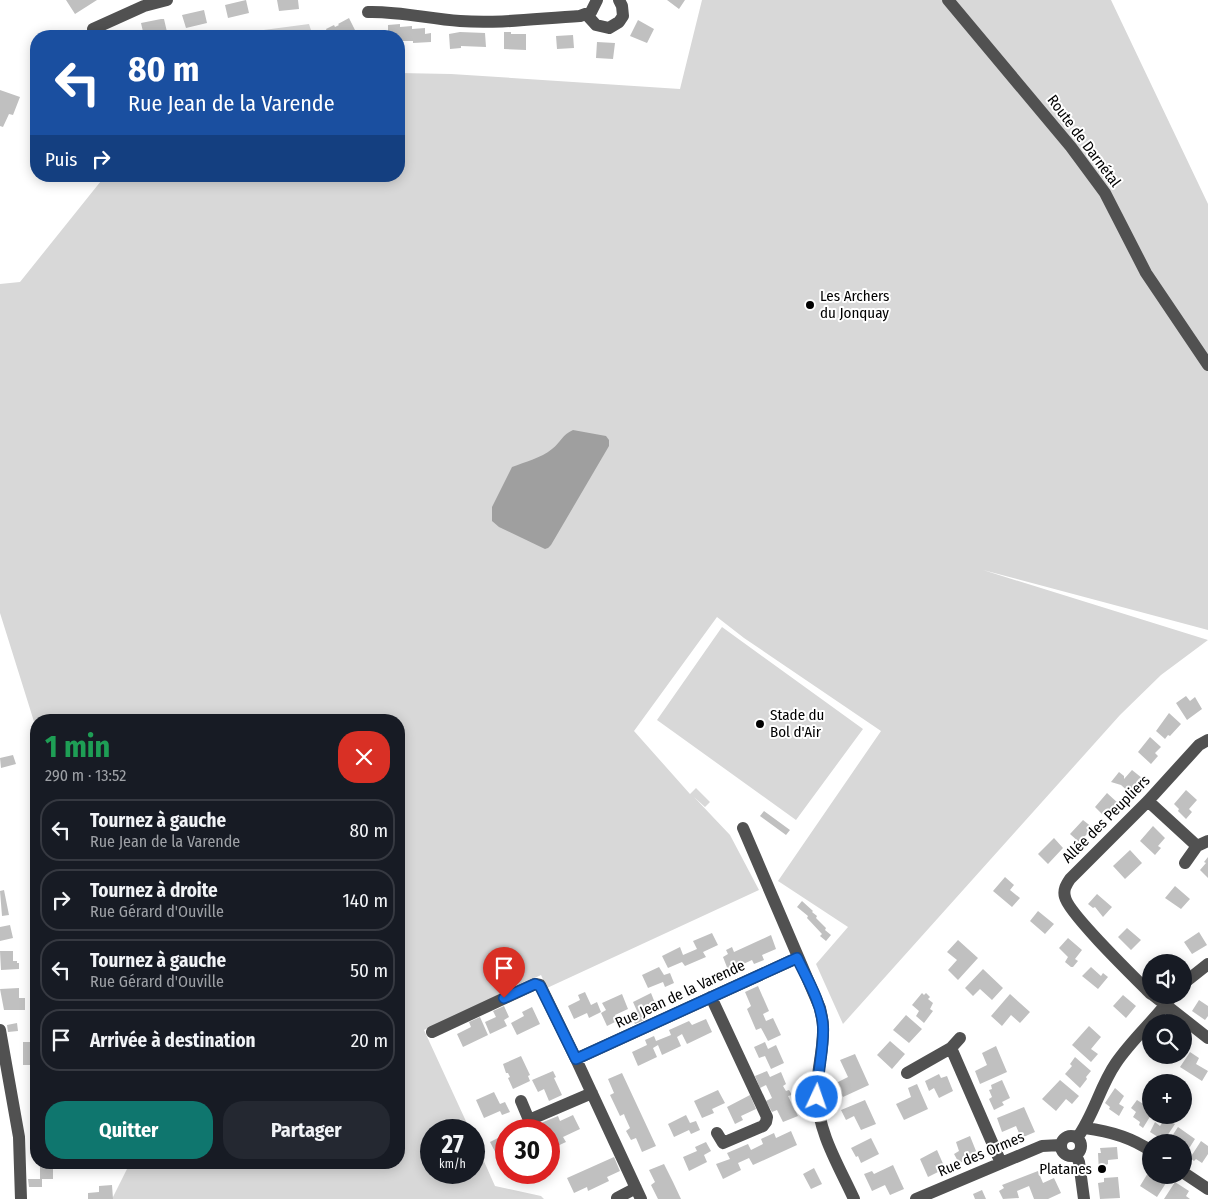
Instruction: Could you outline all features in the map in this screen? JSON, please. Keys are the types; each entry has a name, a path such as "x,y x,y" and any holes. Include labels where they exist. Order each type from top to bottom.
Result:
{"street":[{"path":"93,29 144,6 167,0"},
{"path":"368,12 386,11 460,22 492,22 580,16 591,12 597,0"},
{"path":"586,14 596,25 609,28 619,22 623,16 619,0"},
{"name":"Route de Darnétal","path":"948,0 1071,147 1105,193 1146,273 1208,365"},
{"name":"Allée des Peupliers","path":"1142,984 1072,910 1065,898 1065,887 1070,879 1148,801 1199,745 1208,740"},
{"path":"1148,801 1203,843 1186,863"},
{"path":"743,828 820,1008 823,1026 822,1051 817,1080 817,1104 821,1128 854,1199"},
{"name":"Rue Jean de la Varende","path":"576,1059 797,958"},
{"path":"1192,977 1208,964"},
{"path":"432,1032 535,984 540,986 639,1194 617,1198"},
{"path":"710,997 766,1117 766,1122 763,1126 722,1143 717,1133"},
{"path":"1061,1145 1062,1151 1067,1156 1076,1155 1082,1147 1081,1133 1105,1081 1128,1047 1165,1006"},
{"name":"Allée des Peupliers","path":"1165,1006 1208,1038"},
{"path":"0,1030 20,1137 21,1199"},
{"path":"908,1073 955,1043 1001,1163"},
{"path":"521,1101 529,1120 592,1093"},
{"path":"1081,1133 1118,1134 1142,1144"},
{"name":"Rue des Ormes","path":"916,1199 1042,1146 1061,1145 1067,1137 1081,1133"},
{"path":"1076,1155 1079,1162 1084,1199"},
{"path":"1192,1178 1208,1189"}],"shaded area":[{"path":"702,0 1111,0 1208,204 1208,630 983,570 1208,640 1161,675 1120,715 843,1024 816,964 848,927 778,881 881,731 744,638 717,617 634,731 690,794 696,788 710,802 705,807 694,797 730,835 759,890 547,988 541,975 424,1030 465,1119 420,1119 420,1184 485,1184 485,1164 495,1186 541,1196 544,1199 112,1199 127,1169 405,1169 405,714 32,714 0,613 0,284 20,282 100,182 405,182 405,73 451,74 680,89"},
{"path":"309,24 311,30 264,30"},
{"path":"573,430 606,436 609,440 609,446 551,545 545,549 499,527 492,521 492,507 512,467 548,452 566,434"},
{"name":"Stade du Bol d'Air","path":"722,627 863,729 796,820 657,720"}],"building":[{"path":"66,0 97,0 75,14"},
{"path":"246,0 249,13 228,18 225,5"},
{"path":"277,0 298,0 299,9 279,11"},
{"path":"667,0 685,0 679,9"},
{"path":"204,10 207,23 186,28 182,15"},
{"path":"349,18 355,30 326,30"},
{"path":"164,19 167,30 143,30 141,23"},
{"path":"638,20 654,29 647,43 630,36"},
{"path":"388,25 412,26 412,29 425,28 425,34 431,33 431,42 413,43 413,41 405,41 405,30 388,30"},
{"path":"460,32 485,33 486,47 461,46 461,48 450,49 449,34"},
{"path":"504,32 526,34 526,50 504,49"},
{"path":"573,35 574,48 557,49 556,36"},
{"path":"597,42 615,43 613,59 596,58"},
{"path":"0,90 20,97 13,115 9,114 3,127 0,126"},
{"path":"1186,696 1190,701 1195,697 1202,709 1187,720 1176,703"},
{"path":"1169,713 1181,724 1165,739 1156,731"},
{"path":"1150,737 1161,747 1155,753 1158,756 1151,764 1138,752"},
{"path":"13,755 16,764 1,768 0,758"},
{"path":"1132,770 1142,778 1131,794 1121,785 1111,782 1119,772 1124,776 1124,779"},
{"path":"1186,790 1197,800 1189,809 1192,812 1186,819 1174,804"},
{"path":"1107,793 1119,804 1114,809 1112,807 1104,816 1095,807"},
{"path":"764,811 790,830 786,835 760,816"},
{"path":"1083,820 1093,828 1079,842 1070,834"},
{"path":"1153,826 1165,838 1158,846 1161,848 1155,855 1140,841"},
{"path":"1054,838 1063,848 1048,864 1038,854"},
{"path":"1130,850 1142,863 1125,879 1113,866"},
{"path":"1208,857 1208,878 1200,870"},
{"path":"1005,877 1014,885 1010,890 1020,898 1012,907 993,891"},
{"path":"1175,886 1190,899 1181,909 1165,898"},
{"path":"4,890 9,915 2,916 0,891"},
{"path":"1097,894 1112,907 1103,917 1095,907 1093,908 1088,904"},
{"path":"802,901 813,911 817,916 816,918 826,928 825,930 831,935 826,941 807,918 808,916 797,907"},
{"path":"1038,911 1054,924 1045,934 1030,921"},
{"path":"10,925 13,938 0,941 0,927"},
{"path":"1127,928 1141,940 1131,950 1118,937"},
{"path":"1199,932 1207,945 1192,954 1184,942"},
{"path":"712,933 718,945 703,952 706,957 685,966 682,962 668,968 662,956 680,947 683,955 697,949 693,941"},
{"path":"771,935 776,949 762,955 764,960 754,964 752,960 739,966 741,970 730,975 723,957 728,954 726,950 732,947 734,952"},
{"path":"1068,938 1082,950 1075,959 1078,961 1073,967 1065,962 1068,957 1059,948"},
{"path":"958,940 978,958 958,980 948,970 957,960 947,952"},
{"path":"0,951 13,951 13,961 19,963 19,969 1,970"},
{"path":"659,967 664,975 670,973 674,983 665,987 663,982 648,988 642,975"},
{"path":"1091,967 1101,976 1103,973 1108,977 1098,989 1082,976"},
{"path":"983,969 1003,988 992,1000 980,989 973,996 965,988"},
{"path":"758,986 769,1011 763,1014 766,1021 773,1018 781,1035 768,1041 761,1028 756,1030 747,1009 751,1006 745,992"},
{"path":"19,988 19,998 25,998 25,1010 4,1010 0,989"},
{"path":"585,992 591,1005 597,1002 601,1012 589,1018 587,1013 574,1019 568,1006 580,1000 578,995"},
{"path":"651,993 657,1008 645,1014 647,1019 635,1024 631,1014 637,1011 633,1002"},
{"path":"922,993 924,995 926,993 930,997 928,999 933,1003 930,1009 933,1011 924,1023 916,1016 919,1011 912,1005"},
{"path":"622,994 628,1009 615,1015 617,1021 607,1026 601,1013 606,1010 602,1003"},
{"path":"1010,994 1030,1012 1020,1023 1011,1015 1002,1026 991,1016"},
{"path":"1123,995 1136,1006 1126,1018 1113,1006"},
{"path":"1199,1000 1208,1006 1208,1016 1205,1020 1192,1011"},
{"path":"504,1006 509,1017 504,1020 507,1026 490,1034 485,1022 496,1017 493,1011"},
{"path":"532,1007 540,1024 517,1035 511,1023 524,1016 522,1012"},
{"path":"906,1015 922,1029 909,1043 893,1030"},
{"path":"480,1017 488,1035 463,1047 457,1034 471,1027 469,1022"},
{"path":"706,1019 712,1032 687,1044 682,1034 677,1037 681,1046 662,1055 658,1045 653,1048 657,1057 638,1066 632,1052 647,1045 645,1040 654,1036 656,1041 671,1035 669,1030 689,1021 692,1025"},
{"path":"17,1023 18,1031 8,1032 7,1025"},
{"path":"1089,1026 1101,1037 1091,1049 1098,1054 1091,1062 1072,1045"},
{"path":"890,1041 905,1054 892,1069 877,1055"},
{"path":"23,1042 30,1042 30,1065 23,1065"},
{"path":"765,1042 768,1049 776,1045 784,1063 771,1069 765,1056 759,1058 754,1047"},
{"path":"996,1046 1007,1072 980,1084 975,1071 987,1065 982,1053"},
{"path":"1192,1053 1199,1058 1196,1064 1208,1071 1202,1081 1180,1067 1182,1064 1192,1064"},
{"path":"855,1054 869,1085 843,1097 836,1083 848,1077 840,1060"},
{"path":"521,1056 530,1075 528,1076 530,1081 513,1089 508,1078 510,1077 506,1073 503,1064"},
{"path":"1075,1057 1091,1071 1080,1088 1065,1074 1072,1066 1070,1064"},
{"path":"553,1071 556,1077 554,1078 562,1095 549,1101 544,1089 538,1092 532,1080"},
{"path":"767,1071 770,1077 781,1072 786,1084 783,1086 792,1095 788,1096 798,1116 783,1122 777,1110 772,1112 766,1101 772,1098 766,1085 760,1088 755,1076"},
{"path":"622,1073 656,1146 642,1152 636,1138 631,1140 626,1131 630,1128 624,1114 620,1116 610,1095 614,1093 608,1079"},
{"path":"939,1074 941,1078 947,1076 953,1091 939,1098 934,1088 929,1091 925,1081"},
{"path":"1002,1080 1010,1098 1002,1102 1004,1105 994,1110 989,1099 992,1097 989,1090 992,1089 991,1085"},
{"path":"1060,1080 1079,1096 1072,1104 1066,1099 1056,1111 1042,1099"},
{"path":"917,1084 928,1109 904,1120 896,1104 911,1097 908,1088"},
{"path":"1115,1088 1124,1096 1119,1104 1124,1107 1119,1116 1109,1109 1110,1107 1105,1103"},
{"path":"718,1090 725,1103 712,1109 714,1113 702,1118 694,1101"},
{"path":"494,1092 500,1104 505,1102 510,1112 502,1115 500,1111 484,1118 476,1100"},
{"path":"750,1095 756,1109 741,1116 743,1120 735,1124 727,1107"},
{"path":"865,1100 876,1124 861,1130 854,1116 846,1120 841,1110"},
{"path":"1137,1100 1142,1103 1142,1124 1145,1124 1143,1128 1139,1125 1140,1122 1133,1117 1136,1112 1131,1108"},
{"path":"1024,1107 1035,1132 1021,1138 1016,1126 1002,1132 997,1118"},
{"path":"573,1115 580,1129 563,1137 566,1142 560,1145 560,1121"},
{"path":"686,1115 690,1123 696,1121 700,1130 691,1134 689,1130 674,1137 668,1124"},
{"path":"1154,1124 1160,1126 1162,1124 1175,1124 1168,1134 1153,1134 1150,1132"},
{"path":"1178,1127 1188,1134 1173,1134"},
{"path":"791,1131 797,1145 753,1165 749,1158 738,1163 741,1170 723,1179 716,1164 730,1159 727,1153 748,1144 751,1150 763,1144 761,1139 774,1133 776,1138"},
{"path":"970,1136 976,1151 972,1154 973,1157 959,1163 954,1154 959,1151 956,1142"},
{"path":"871,1138 879,1154 861,1163 851,1148"},
{"path":"495,1140 495,1152 490,1142"},
{"path":"1201,1141 1208,1146 1208,1154 1202,1163 1196,1159 1194,1161 1192,1160 1192,1155"},
{"path":"706,1142 711,1151 704,1155 707,1162 689,1171 683,1157 697,1151 695,1147"},
{"path":"1117,1147 1118,1159 1108,1160 1106,1173 1099,1173 1098,1153 1101,1153 1100,1148"},
{"path":"937,1150 944,1166 937,1170 938,1172 928,1177 920,1159"},
{"path":"614,1157 620,1171 607,1177 609,1181 588,1191 587,1187 574,1193 567,1178"},
{"path":"664,1164 681,1199 658,1199 651,1185 655,1182 649,1170"},
{"path":"893,1165 904,1189 890,1195 885,1185 872,1191 864,1174 872,1171 874,1174"},
{"path":"814,1168 822,1184 811,1189 803,1174"},
{"path":"40,1169 53,1169 53,1179 42,1179 42,1187 29,1187 28,1179 40,1179"},
{"path":"1038,1171 1043,1183 1054,1178 1061,1193 1048,1199 1034,1199 1029,1186 1017,1191 1019,1198 1003,1199 999,1191 1004,1188 1002,1185"},
{"path":"1118,1177 1120,1198 1100,1199 1098,1183 1104,1182 1104,1178"},
{"path":"1142,1183 1165,1184 1157,1197 1140,1186"},
{"path":"1174,1184 1178,1184 1189,1191 1186,1196 1190,1199 1164,1199"},
{"path":"112,1185 113,1199 88,1199 88,1193 99,1192 99,1186"},
{"path":"982,1190 986,1199 975,1199 973,1194"}],"place":[{"name":"Les Archers du Jonquay","path":"810,305"},
{"name":"Stade du Bol d'Air","path":"760,724"},
{"name":"Platanes","path":"1102,1169"}],"route":[{"path":"504,998 535,984 540,986 576,1059 797,958 820,1008 823,1026 817,1097"}]}
